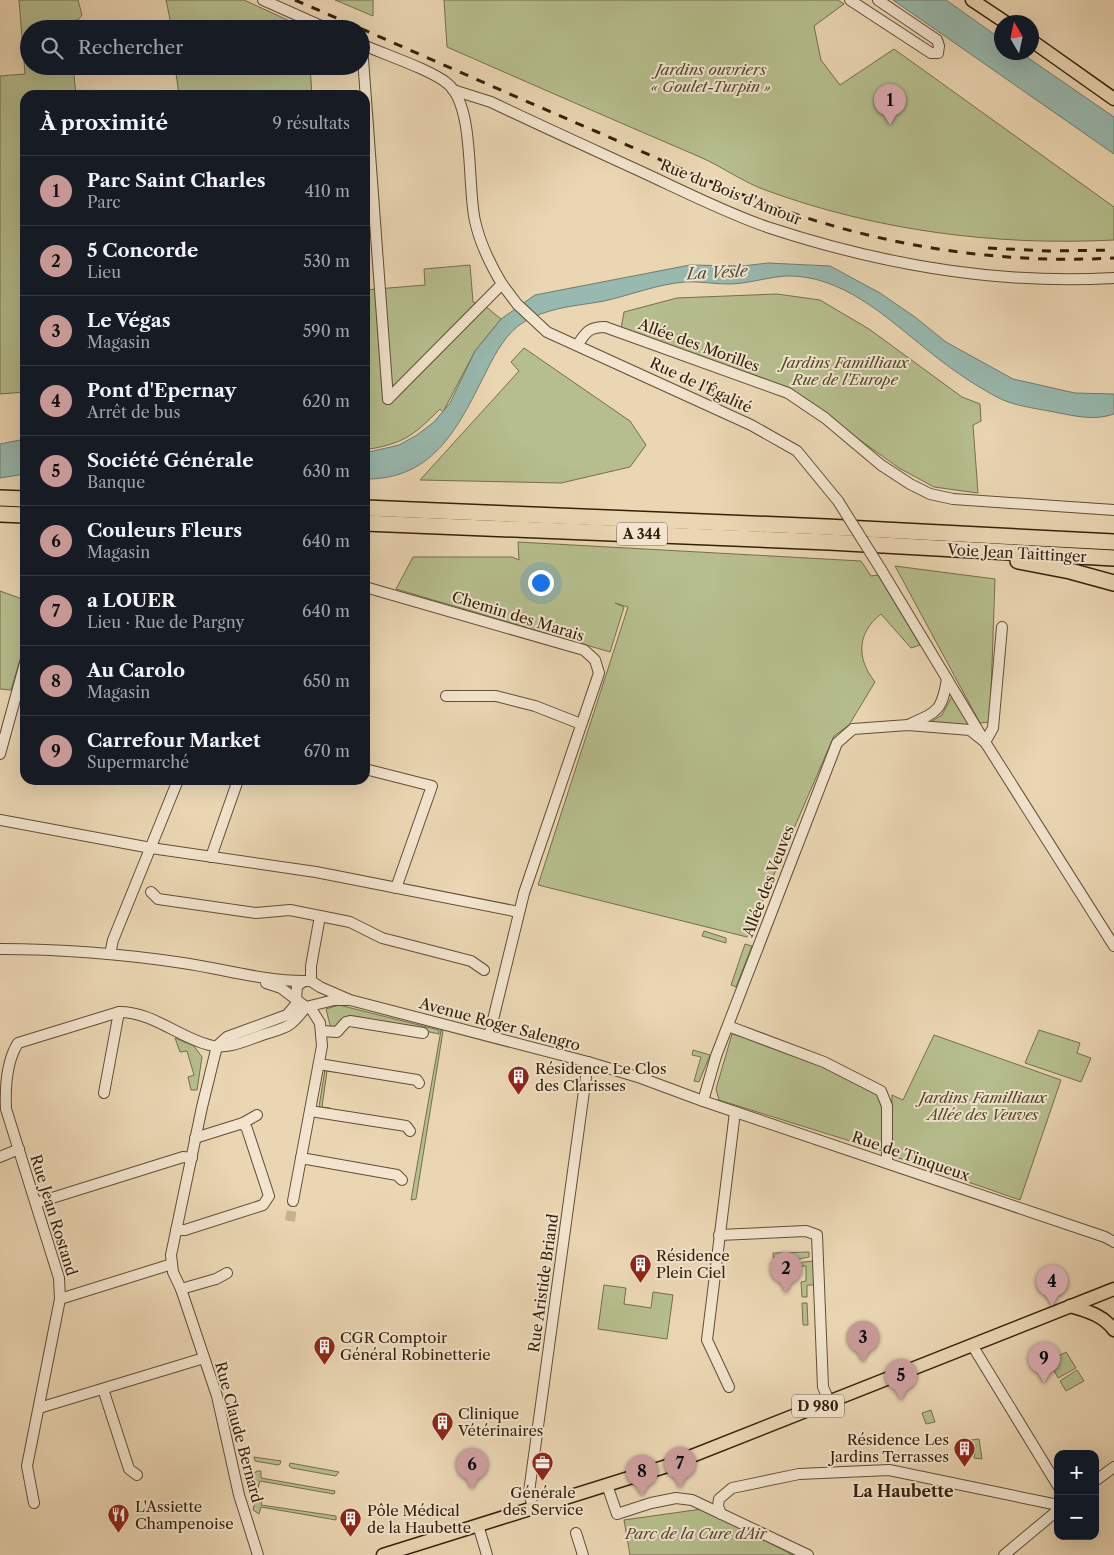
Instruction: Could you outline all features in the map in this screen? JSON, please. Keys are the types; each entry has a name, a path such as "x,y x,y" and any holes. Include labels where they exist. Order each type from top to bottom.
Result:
{"highway":[{"path":"0,498 20,499"},
{"name":"Voie Jean Taittinger","path":"370,508 1114,542"},
{"path":"0,514 20,514"},
{"name":"Voie Jean Taittinger","path":"370,523 920,547 1114,558"},
{"path":"958,550 1070,571 1114,583"}],"main road":[{"path":"972,0 994,15"},
{"path":"1039,46 1114,99"},
{"name":"D 980","path":"383,1555 664,1467 1114,1289"},
{"path":"1070,1306 1088,1311 1102,1318 1114,1330"}],"street":[{"path":"264,0 308,20"},
{"path":"850,0 931,53 938,53 939,46 937,40 878,0"},
{"name":"Rue du Bois d'Amour","path":"370,48 437,77 453,90 491,102 715,206 766,226 837,248 907,265 969,273 1046,279 1114,278"},
{"path":"364,75 365,90"},
{"path":"370,154 388,399 502,284 485,252 474,219 465,125 453,90"},
{"name":"Rue de l'Égalité","path":"502,284 517,304 547,332 578,344 751,425 784,443 797,452 811,466 838,501 985,742 1114,946"},
{"name":"Allée des Morilles","path":"578,344 586,332 593,327 605,327 788,393 826,418 881,464 930,494 953,499 1114,510"},
{"name":"Chemin des Marais","path":"370,588 584,650 595,660 599,673 519,912 488,1036"},
{"path":"908,724 970,730 985,742 993,728 1002,627"},
{"path":"908,724 934,713 944,701 947,680"},
{"path":"0,754 20,681"},
{"path":"446,696 496,696 535,706 581,724"},
{"name":"Allée des Veuves","path":"700,1100 837,743 853,729 908,724"},
{"path":"370,769 432,786 396,888"},
{"path":"110,954 113,940 176,785"},
{"path":"211,857 236,785"},
{"path":"0,820 151,848 316,872 519,912"},
{"path":"151,892 158,899 256,913 290,910 350,922 382,938 471,962 484,970"},
{"path":"294,1201 322,1046 320,1023 295,990 308,981 320,916"},
{"name":"Avenue Roger Salengro","path":"0,949 110,954 202,966 250,977 281,988 305,1004 350,1000"},
{"name":"Avenue Roger Salengro","path":"250,977 308,981 350,1000 588,1062 641,1078 700,1100"},
{"path":"217,1046 227,1037 287,1015 322,996 320,987"},
{"path":"104,1093 119,1012"},
{"name":"Rue Jean Rostand","path":"34,1503 27,1466 60,1299 59,1278 6,1109 6,1090 11,1054 18,1043 119,1012 129,1012 150,1018 210,1045 217,1046"},
{"path":"321,1030 337,1032 346,1022 350,1021 423,1033"},
{"path":"728,1026 830,1065 881,1091 887,1106 887,1163"},
{"name":"Rue Claude Bernard","path":"217,1046 195,1138 171,1255 173,1272 181,1289 217,1396 240,1495 258,1555"},
{"name":"Rue Aristide Briand","path":"534,1508 529,1492 588,1062"},
{"path":"319,1064 417,1080 419,1083"},
{"name":"Rue de Tinqueux","path":"700,1100 1105,1237 1114,1242"},
{"path":"310,1111 406,1126 410,1131"},
{"path":"729,1387 708,1340 735,1112"},
{"path":"195,1138 243,1123 257,1115"},
{"path":"176,1230 185,1230 263,1205 269,1196 247,1129 243,1123"},
{"name":"Rue Jean Rostand","path":"0,1157 19,1149"},
{"path":"36,1203 183,1157 192,1158"},
{"path":"301,1158 397,1175 402,1180"},
{"path":"719,1235 806,1231 816,1235 823,1387 829,1401"},
{"path":"60,1299 172,1264"},
{"path":"181,1289 216,1279 227,1273"},
{"path":"972,1345 1054,1479"},
{"path":"39,1408 204,1358"},
{"path":"103,1389 129,1469 137,1474"},
{"path":"1099,1478 1114,1467"},
{"path":"721,1514 718,1506 719,1499 732,1488 799,1474 890,1470 1054,1503"},
{"path":"607,1485 617,1514 650,1503 676,1498 692,1500 808,1555"},
{"path":"1004,1555 1054,1513"},
{"path":"478,1526 487,1555"},
{"path":"576,1532 583,1555"}],"green space":[{"path":"19,0 78,0 82,15 78,20 21,20"},
{"path":"166,0 244,0 287,20 170,20"},
{"path":"335,0 373,0 373,16"},
{"name":"Jardins ouvriers « Goulet-Turpin »","path":"444,0 838,0 844,4 814,26 821,60 840,85 894,49 1114,207 1114,240 1026,240 938,233 852,216 768,191 750,184 700,157 447,47"},
{"path":"74,75 75,90 20,90 20,392 0,394 0,76"},
{"path":"176,75 311,75 312,90 178,90"},
{"path":"470,265 473,302 485,306 501,319 475,351 443,412 440,409 407,437 389,445 370,449 370,290 425,285 424,269"},
{"name":"Jardins Familliaux Rue de l'Europe","path":"777,294 820,300 869,329 962,397 980,404 981,421 973,425 978,493 934,487 899,468 794,393 763,378 621,329 624,312 677,298"},
{"path":"524,348 630,421 646,445 630,467 561,483 420,480 519,371 511,362"},
{"path":"518,542 861,561 871,576 878,575 920,645 911,648 881,614 867,629 862,646 862,655 869,673 875,682 849,725 834,736 747,937 538,885 628,607 615,603 624,607 610,652 396,589 413,557 512,557 519,560"},
{"path":"895,566 995,579 990,722 980,723"},
{"path":"0,591 20,598 20,660 11,690 0,689"},
{"path":"952,696 971,727 929,723 942,715"},
{"path":"704,931 726,938 726,943 702,936"},
{"path":"745,944 752,946 736,987 731,985"},
{"path":"339,1005 439,1030 439,1034 355,1016 347,1018 342,1025 331,1029 326,1009"},
{"path":"441,1030 443,1031 416,1199 411,1200"},
{"path":"1039,1030 1080,1043 1077,1053 1091,1058 1081,1082 1025,1063"},
{"path":"732,1034 789,1050 877,1092 883,1113 882,1151 719,1100 716,1089"},
{"name":"Jardins Familliaux Allée des Veuves","path":"934,1035 1061,1080 1020,1200 896,1157 891,1152 892,1095 903,1100"},
{"path":"175,1038 194,1046 202,1057 197,1090 191,1090 188,1077 194,1075 187,1051 180,1052"},
{"path":"693,1050 710,1055 699,1082 694,1081 701,1057 692,1055"},
{"path":"325,1069 335,1070 335,1072 327,1071 322,1107 330,1108 328,1111 319,1107"},
{"path":"809,1252 809,1257 784,1262 784,1267 774,1267 773,1253"},
{"path":"814,1261 815,1285 807,1285 807,1297 802,1297 801,1282 806,1281 806,1266 798,1266 803,1262"},
{"path":"604,1285 626,1288 624,1304 651,1308 653,1292 673,1295 667,1339 598,1329"},
{"path":"802,1303 807,1303 808,1325 803,1325"},
{"path":"1066,1352 1076,1368 1058,1378 1049,1361"},
{"path":"1077,1370 1084,1381 1066,1391 1060,1381"},
{"path":"931,1410 935,1422 926,1424 922,1413"},
{"path":"979,1439 982,1459 974,1458 976,1445 973,1446 970,1443 965,1447 958,1448 957,1442"},
{"path":"254,1457 281,1461 278,1465 255,1461"},
{"path":"290,1463 339,1472 336,1476 292,1468 289,1466"},
{"path":"261,1471 261,1478 335,1491 334,1494 260,1481 258,1488 254,1486 253,1474"},
{"path":"256,1497 262,1498 261,1505 336,1516 336,1520 261,1507 259,1514 253,1510"},
{"name":"Parc de la Cure d'Air","path":"702,1509 793,1555 630,1555 624,1520"}],"water":[{"path":"893,0 946,0 994,34 994,60 1031,60 1114,117 1114,154"},
{"name":"La Vesle","path":"768,263 830,266 880,293 915,317 946,342 1013,379 1075,393 1114,394 1114,414 1099,417 1077,416 1024,406 1002,399 977,386 951,368 879,311 844,290 825,282 805,277 785,276 735,284 685,282 655,287 604,301 553,310 524,322 512,331 494,356 467,410 442,445 428,459 410,470 390,477 370,479 370,452 399,445 417,435 434,422 450,403 475,351 501,319 535,295 690,265 742,266"},
{"path":"20,440 20,475 0,478 0,444"}],"tunnel":[{"path":"290,1221 293,1201"}],"railway":[{"path":"295,0 341,20"},
{"path":"370,33 693,174 792,213 831,225 870,236 910,244 991,256 1073,259 1114,258"},
{"path":"988,248 1049,251 1114,250"}],"place":[{"name":"Parc Saint Charles","path":"890,125"},
{"name":"Résidence Le Clos des Clarisses","path":"519,1096"},
{"name":"Résidence Plein Ciel","path":"640,1283"},
{"name":"5 Concorde","path":"786,1293"},
{"name":"Pont d'Epernay","path":"1052,1306"},
{"name":"Le Végas","path":"863,1362"},
{"name":"CGR Comptoir Général Robinetterie","path":"324,1365"},
{"name":"Carrefour Market","path":"1044,1383"},
{"name":"Société Générale","path":"901,1400"},
{"name":"Clinique Vétérinaires","path":"442,1441"},
{"name":"Résidence Les Jardins Terrasses","path":"965,1467"},
{"name":"Générale des Service","path":"543,1482"},
{"name":"a LOUER","path":"680,1488"},
{"name":"Couleurs Fleurs","path":"472,1489"},
{"name":"Au Carolo","path":"642,1496"},
{"name":"L'Assiette Champenoise","path":"119,1534"},
{"name":"Pôle Médical de la Haubette","path":"351,1538"}],"district":[{"name":"La Haubette","path":"903,1491"}]}
